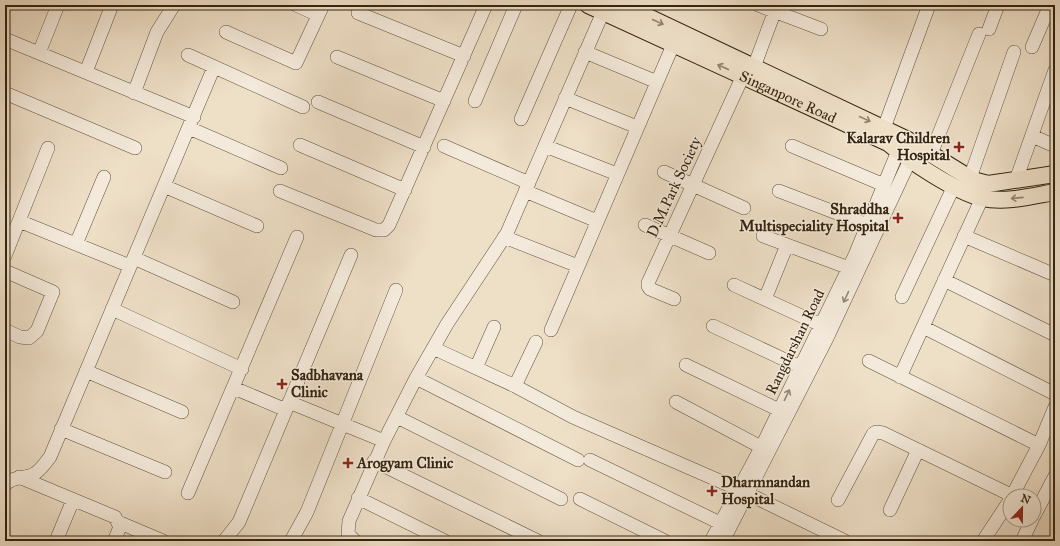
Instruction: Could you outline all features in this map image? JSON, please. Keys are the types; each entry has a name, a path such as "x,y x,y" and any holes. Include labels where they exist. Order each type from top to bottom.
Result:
{"main road":[{"name":"Singanpore Road","path":"588,5 609,11 673,44 749,69 884,128 970,178 988,184 1055,174"},
{"name":"Singanpore Road","path":"623,5 749,69 888,143 904,156 954,186 982,198 1014,199 1055,192"}],"street":[{"path":"39,53 58,5"},
{"path":"86,72 112,5"},
{"path":"134,92 157,32 174,5"},
{"path":"226,32 296,63 321,10 296,5"},
{"path":"280,192 376,230 384,230 389,225 486,5"},
{"path":"475,101 516,5"},
{"path":"521,119 570,5"},
{"path":"758,5 775,8 821,29"},
{"path":"884,128 930,5"},
{"path":"931,154 984,32 998,5"},
{"path":"1032,47 1050,5"},
{"name":"D.M.Park Society","path":"674,299 650,289 648,286 693,185 749,69 775,8"},
{"path":"355,541 348,534 347,529 358,498 374,461 433,348 504,237 585,52 609,11"},
{"path":"358,13 464,56"},
{"path":"5,39 134,92 191,123 281,168"},
{"path":"550,330 673,44"},
{"path":"585,52 657,82"},
{"path":"970,178 1014,52"},
{"path":"188,55 303,107"},
{"path":"336,57 444,101"},
{"path":"5,485 8,481 33,474 40,470 50,457 214,67"},
{"path":"1016,180 1032,136 1052,90 1055,70"},
{"path":"5,93 135,148"},
{"path":"565,98 637,127"},
{"path":"318,102 424,147"},
{"path":"1032,136 1055,146"},
{"path":"300,145 404,190"},
{"path":"444,146 597,221"},
{"path":"545,146 617,174"},
{"path":"792,146 884,185"},
{"path":"5,256 48,148"},
{"name":"Rangdarshan Road","path":"723,541 761,447 849,268 884,185 904,156"},
{"name":"Rangdarshan Road","path":"711,541 720,523 743,491 827,338 904,156"},
{"path":"664,172 744,208"},
{"path":"76,244 104,177"},
{"path":"164,186 257,226"},
{"path":"902,298 954,186"},
{"path":"779,191 868,225"},
{"path":"900,377 982,198"},
{"path":"19,221 76,244 132,262 233,302"},
{"path":"645,225 709,253"},
{"path":"763,236 849,268"},
{"path":"964,236 1055,275"},
{"path":"188,494 297,237"},
{"path":"504,237 578,266"},
{"path":"765,299 787,245"},
{"path":"224,541 239,522 351,255"},
{"path":"5,271 53,292 37,331 29,338 20,337 5,330"},
{"path":"944,280 1055,335"},
{"path":"734,285 821,325"},
{"path":"291,541 307,512 396,290"},
{"path":"112,309 242,369"},
{"path":"713,326 800,367"},
{"path":"476,368 494,327"},
{"path":"923,327 1055,394"},
{"path":"514,386 536,342"},
{"path":"433,348 514,386 587,424 743,491 845,541"},
{"path":"869,361 1039,445"},
{"path":"686,366 779,410"},
{"path":"86,371 182,412"},
{"path":"416,378 584,460 720,523"},
{"path":"234,388 342,423 384,441"},
{"path":"676,402 761,447"},
{"path":"1016,488 1039,445 1055,407"},
{"path":"396,417 561,499"},
{"path":"61,429 165,472"},
{"path":"838,500 873,434 876,432 883,433 1002,491"},
{"path":"890,510 918,450"},
{"path":"374,461 538,541"},
{"path":"1042,501 1055,476"},
{"path":"19,478 115,518 120,527 114,541"},
{"path":"358,498 445,541"},
{"path":"580,499 665,541"},
{"path":"56,541 73,500"},
{"path":"983,541 1002,512"},
{"path":"118,522 163,541"},
{"path":"1022,541 1028,528"}],"place":[{"name":"Kalarav Children Hospital","path":"959,147"},
{"name":"Shraddha Multispeciality Hospital","path":"898,218"},
{"name":"Sadbhavana Clinic","path":"282,384"},
{"name":"Arogyam Clinic","path":"348,463"},
{"name":"Dharmnandan Hospital","path":"712,491"}]}
